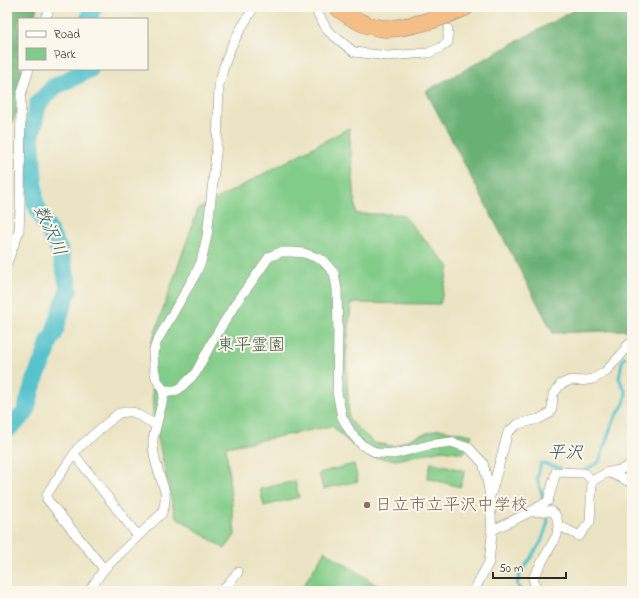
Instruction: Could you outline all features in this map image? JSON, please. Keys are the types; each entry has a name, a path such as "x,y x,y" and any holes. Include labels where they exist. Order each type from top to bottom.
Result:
{"highway":[{"path":"337,7 362,23 382,28 403,27 418,24 466,7"}],"street":[{"path":"45,18 50,7"},
{"path":"89,591 104,570 162,513 165,506 165,492 153,454 153,439 164,395 156,378 152,353 157,341 202,262 207,236 217,144 219,85 231,47 254,7"},
{"path":"314,7 328,30 354,52 388,56 428,53 440,48 448,42 448,29"},
{"path":"7,263 19,231 21,95 29,70"},
{"path":"162,388 170,392 175,391 195,374 213,340 236,303 269,257 281,252 304,253 315,257 326,264 334,273 337,289 338,330 336,392 342,416 351,433 362,445 377,453 395,454 429,445 451,442 469,448 483,463 490,497 492,535 489,562 474,591"},
{"path":"490,497 498,472 502,449 508,432 518,424 539,419 550,413 554,394 561,384 571,380 582,381 593,379 605,372 622,355 627,346 632,342"},
{"path":"104,570 47,498 46,494 78,448 119,413 133,412 156,425"},
{"path":"74,454 138,536"},
{"path":"592,481 608,472 620,470 632,464"},
{"path":"492,531 543,506 556,472 585,473 592,481 590,522 579,536 558,525"},
{"path":"608,472 632,483"},
{"path":"537,591 533,578 557,535 558,525 555,514 543,506"},
{"path":"222,591 238,572"}],"green space":[{"path":"7,7 37,7 34,18 18,18 18,70 26,70 20,105 7,134"},
{"path":"580,7 632,7 632,330 553,333 426,91"},
{"name":"東平霊園","path":"349,128 356,214 402,214 449,267 440,304 351,303 346,358 349,420 374,443 394,446 417,436 439,429 472,435 464,453 442,450 396,460 371,457 352,445 332,426 226,447 235,535 225,549 175,516 153,415 151,344 198,209"},
{"path":"431,462 465,471 460,487 427,478"},
{"path":"354,464 358,481 323,489 319,473"},
{"path":"295,481 299,497 264,506 260,489"},
{"path":"325,551 386,591 300,591"}],"waterway":[{"name":"数沢川","path":"89,18 93,7"},
{"name":"数沢川","path":"7,430 25,413 34,381 47,351 49,342 54,334 69,289 60,251 35,203 31,137 38,104 54,87 88,70"},
{"name":"平沢","path":"584,470 599,462 611,427 624,404 626,393 619,378 622,362 625,357"},
{"name":"平沢","path":"544,501 537,478 541,463 561,468"},
{"name":"平沢","path":"521,591 517,584 520,574 541,542 548,522 546,513"}],"place":[{"name":"日立市立平沢中学校","path":"367,505"}]}
